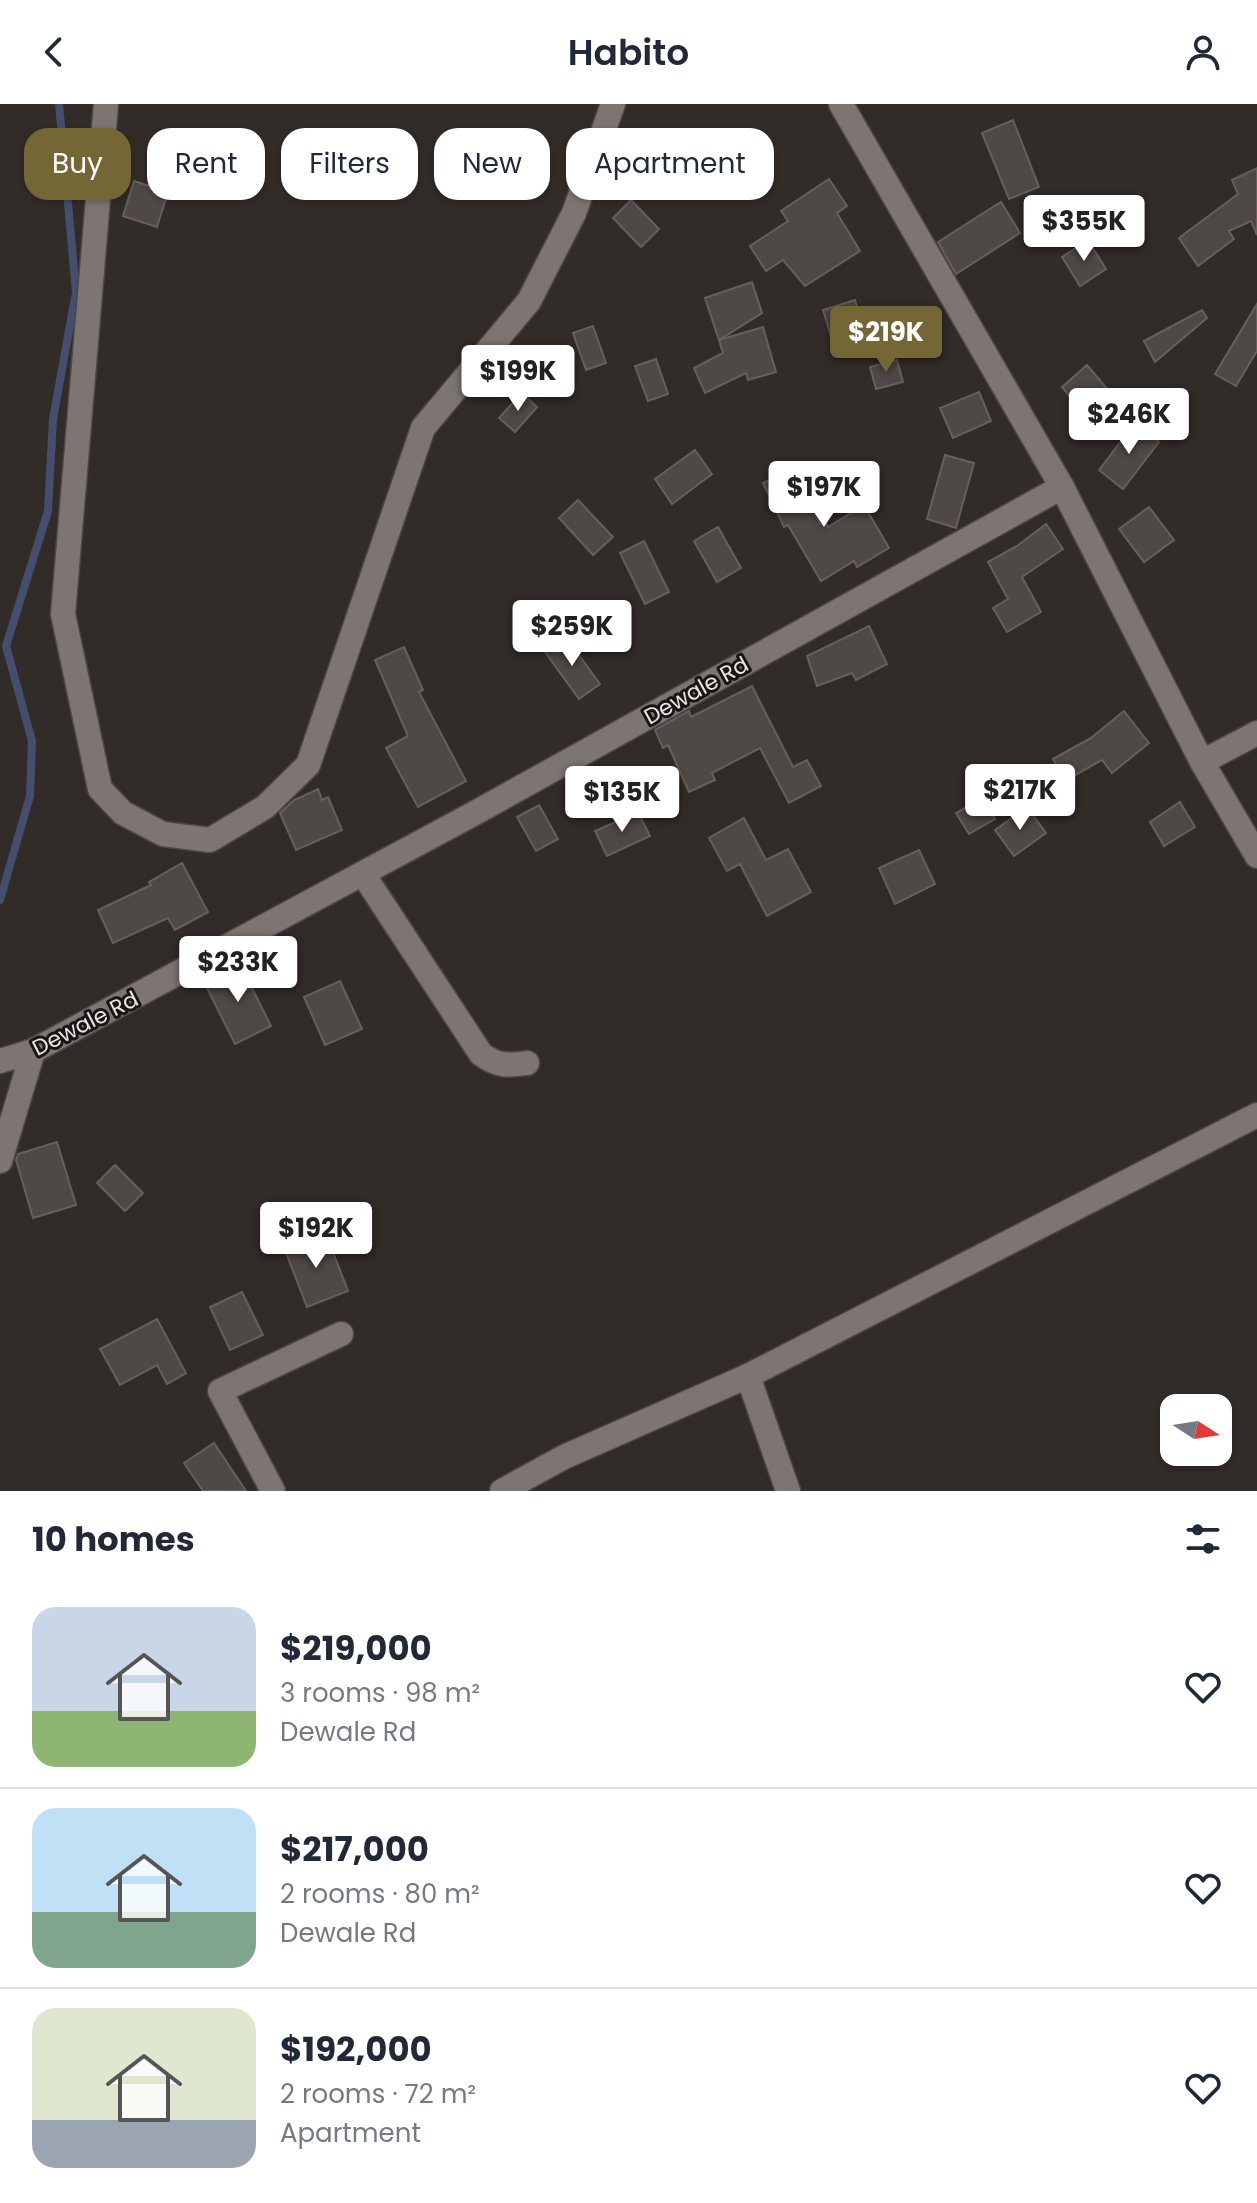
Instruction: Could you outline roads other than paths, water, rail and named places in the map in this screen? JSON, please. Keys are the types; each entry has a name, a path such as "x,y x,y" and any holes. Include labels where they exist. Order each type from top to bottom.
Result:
{"street":[{"path":"106,104 63,614 100,789 123,813 163,834 210,840 265,807 308,765 423,428 529,301 574,213 613,104"},
{"path":"841,104 1062,487 1202,762 1257,856"},
{"name":"Dewale Rd","path":"0,1061 33,1051 363,874 1062,487"},
{"path":"1202,762 1257,733"},
{"path":"363,874 481,1054 492,1062 507,1066 527,1063"},
{"path":"0,1161 33,1051"},
{"path":"502,1491 564,1457 748,1376 1257,1115"},
{"path":"273,1491 220,1391 341,1334"},
{"path":"748,1376 788,1491"}],"waterway":[{"path":"0,900 30,796 32,741 6,646 48,511 53,419 76,292 59,104"}]}
